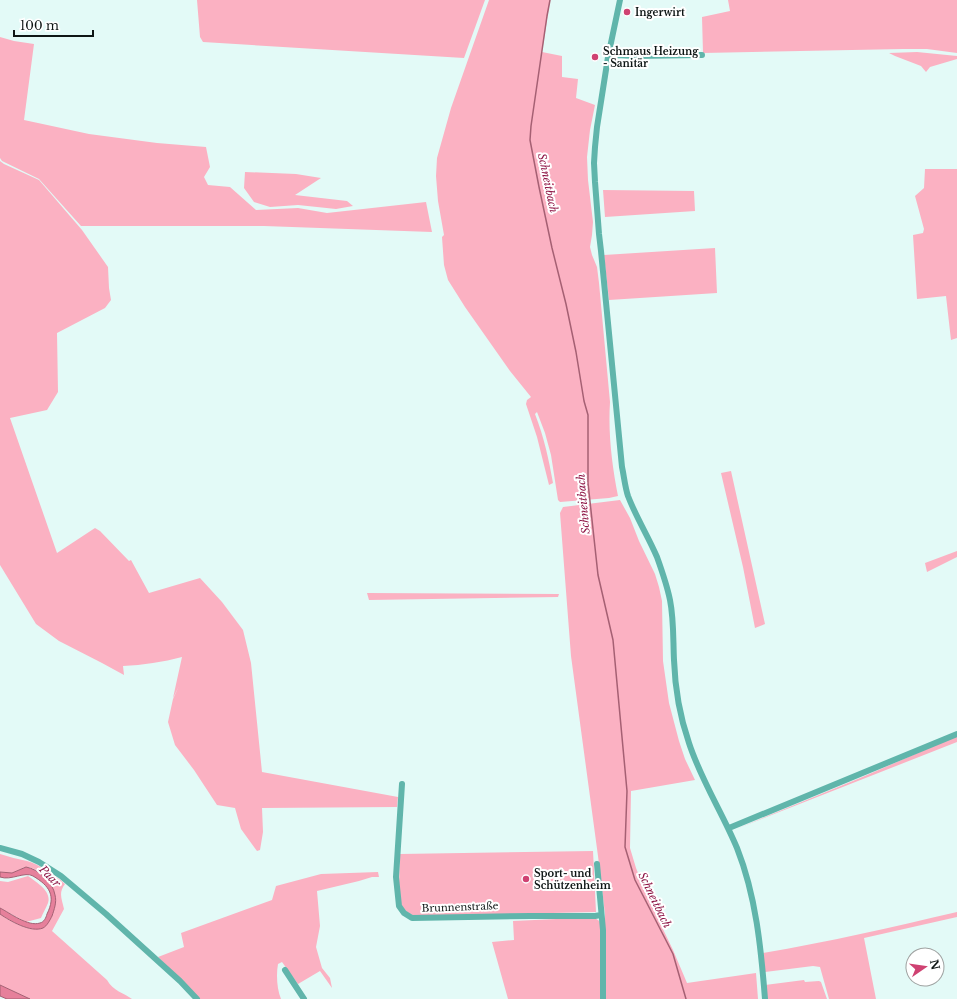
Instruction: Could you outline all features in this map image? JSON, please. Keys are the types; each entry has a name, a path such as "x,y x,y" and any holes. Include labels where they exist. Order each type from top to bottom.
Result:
{"street":[{"path":"620,0 608,57 597,127 594,163 622,467 628,496 656,556 663,574 670,602 678,701 689,744 702,776 729,828 743,865 752,899 759,940 765,999"},
{"path":"608,57 618,55 702,55"},
{"path":"729,828 957,734"},
{"name":"Brunnenstraße","path":"402,784 396,877 399,906 404,913 412,918 601,915"},
{"path":"0,848 22,854 39,862 61,876 117,924 197,999"},
{"path":"597,864 603,948 603,999"},
{"path":"285,970 304,999"}],"shaded area":[{"path":"197,0 485,0 464,58 203,42 200,37"},
{"path":"489,0 550,0 542,52 562,56 562,77 578,79 576,98 595,105 587,157 593,222 590,247 597,267 599,283 610,402 611,449 618,496 560,502 558,500 551,455 545,433 537,412 535,414 546,448 553,483 549,485 537,437 526,404 527,400 531,397 510,371 465,307 448,280 444,265 442,237 444,235 438,201 436,176 437,158 451,108"},
{"path":"728,0 957,0 957,53 927,49 903,49 703,53 702,17 730,11"},
{"path":"0,37 34,44 24,120 89,134 157,143 206,147 210,167 204,177 208,185 230,187 256,210 298,208 327,213 426,202 432,232 264,226 81,226 39,179 2,161 0,158"},
{"path":"917,52 957,56 957,59 930,67 926,72 921,66 889,53"},
{"path":"0,161 39,180 82,230 108,267 111,300 105,308 57,333 58,392 47,410 10,418 57,553 95,528 100,531 129,561 131,560 149,593 200,578 222,602 243,630 251,663 262,772 398,797 397,807 262,808 263,832 260,850 257,851 241,829 235,808 217,805 194,770 175,745 168,722 173,699 179,686 173,698 182,657 153,663 123,666 124,675 59,641 36,624 0,565"},
{"path":"925,169 957,169 957,338 951,340 946,296 917,299 913,235 923,233 924,229 915,196 924,188"},
{"path":"245,172 296,174 321,178 295,195 347,201 353,206 336,209 298,205 270,207 254,202 244,188"},
{"path":"603,190 694,191 695,211 605,217"},
{"path":"715,248 717,293 609,300 604,255"},
{"path":"731,471 765,624 755,628 743,567 721,473"},
{"path":"620,500 630,518 655,574 659,587 662,601 663,661 669,703 685,759 695,780 631,791 630,848 648,898 687,983 756,973 758,999 605,999 605,914 571,656 560,513 563,507"},
{"path":"957,551 957,557 927,572 925,563"},
{"path":"367,593 559,594 558,597 369,600"},
{"path":"957,736 957,742 736,829 860,778"},
{"path":"593,851 596,912 414,916 407,912 401,905 399,883 400,854"},
{"path":"0,854 27,861 42,867 65,884 61,893 64,909 52,931 107,980 112,987 132,999 30,999 0,985 0,914 25,928 43,928 55,894 36,870 29,867 25,867 12,873 0,872"},
{"path":"26,867 40,873 54,890 56,900 52,916 43,928 27,928 0,914 0,908 30,923 35,924 44,921 50,908 51,897 50,892 44,884 30,875 9,878 0,877 0,872 12,873"},
{"path":"378,872 379,877 372,877 317,891 320,926 316,947 322,968 330,978 332,988 320,971 298,984 282,962 278,964 277,973 281,999 200,999 158,957 184,947 181,933 272,900 276,886 321,874"},
{"path":"28,876 46,891 49,899 41,918 26,922 0,908 0,881 8,882"},
{"path":"957,912 957,917 864,938 876,999 829,999 820,967 813,966 765,972 763,953 885,929"},
{"path":"593,918 600,922 601,999 508,999 492,942 514,940 513,921"},
{"path":"804,980 805,982 821,982 827,999 766,999 765,985"},
{"path":"0,985 30,999 7,999 0,996"}],"waterway":[{"name":"Schneitbach","path":"550,0 530,140 552,248 566,304 584,401 588,415 588,483 598,575 613,640 627,791 625,847 635,880 673,954 686,999"}],"place":[{"name":"Ingerwirt","path":"627,12"},
{"name":"Schmaus Heizung - Sanitär","path":"595,57"},
{"name":"Sport- und Schützenheim","path":"526,879"}],"water label":[{"name":"Paar","path":"50,876"}]}
